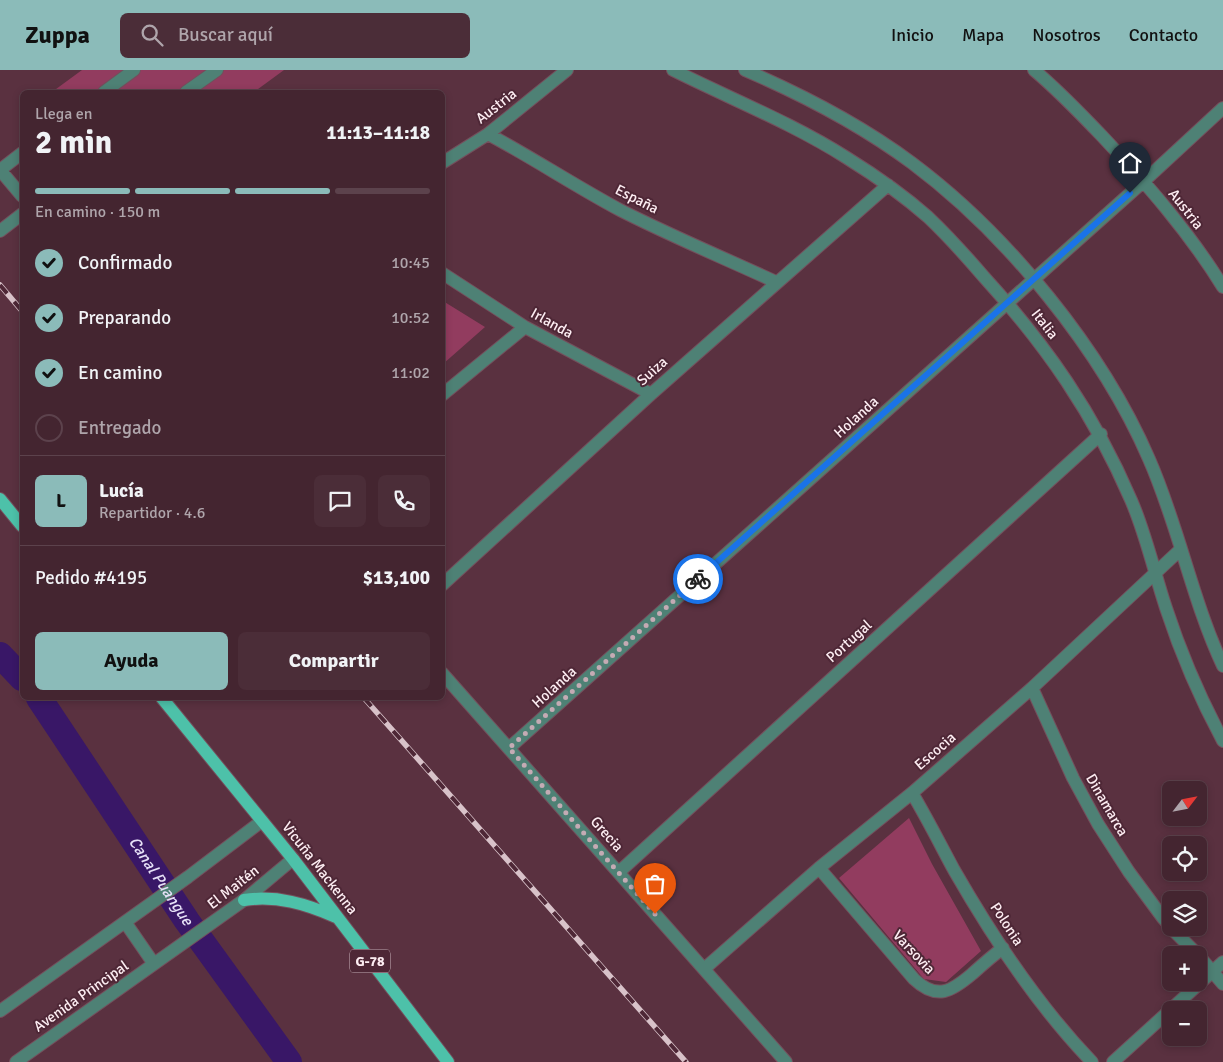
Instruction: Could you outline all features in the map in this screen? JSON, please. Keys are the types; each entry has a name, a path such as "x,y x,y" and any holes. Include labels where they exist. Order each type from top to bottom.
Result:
{"main road":[{"path":"0,499 20,524"},
{"name":"Vicuña Mackenna","path":"164,700 293,859 448,1062"},
{"path":"244,900 258,898 290,900 338,918"}],"street":[{"path":"107,90 134,70"},
{"path":"189,90 217,70"},
{"name":"Austria","path":"445,161 488,134 567,70"},
{"name":"Italia","path":"673,70 823,143 888,185 928,217 1008,302 1054,361 1100,434 1132,501 1174,632 1192,677 1223,741"},
{"name":"Italia","path":"744,70 817,104 879,140 912,163 966,210 1033,280 1092,356 1135,428 1160,487 1201,611 1223,666"},
{"name":"Austria","path":"1034,70 1081,114 1144,181 1183,230 1223,287"},
{"name":"Holanda","path":"509,748 1144,181 1223,108"},
{"name":"España","path":"488,134 620,209 776,282"},
{"path":"20,155 0,170 20,194"},
{"name":"Suiza","path":"445,582 651,394 888,185"},
{"path":"0,231 20,216"},
{"name":"Irlanda","path":"445,275 524,327 651,394"},
{"path":"445,393 524,327"},
{"name":"Portugal","path":"619,872 1100,434"},
{"name":"Escocia","path":"704,969 819,868 912,793 1032,688 1181,549"},
{"name":"Grecia","path":"445,676 786,1062"},
{"name":"Dinamarca","path":"1032,688 1073,778 1098,824 1129,872 1162,917"},
{"name":"Polonia","path":"912,793 955,870 1003,948 1070,1040 1092,1062"},
{"path":"0,1011 188,877 262,821"},
{"name":"El Maitén","path":"166,956 244,900 293,859"},
{"name":"Varsovia","path":"819,868 914,979 928,990 936,992 951,990 1003,948"},
{"path":"125,922 154,964"},
{"name":"Dinamarca","path":"1179,936 1189,946"},
{"name":"Avenida Principal","path":"16,1062 166,956"},
{"path":"1113,1062 1223,962"},
{"name":"Dinamarca","path":"1207,966 1223,984"}],"shaded area":[{"path":"82,70 284,70 257,90 55,90"},
{"path":"445,302 485,327 445,362"},
{"path":"909,818 932,864 981,951 946,982 924,979 839,878"}],"waterway":[{"name":"Canal Puangue","path":"0,655 20,676"},
{"name":"Canal Puangue","path":"40,700 187,921 289,1062"}],"railway":[{"path":"0,285 20,309"},
{"path":"366,700 686,1062"}],"way so far":[{"path":"655,914 509,748 698,579"}],"route":[{"path":"698,579 1130,193"}]}
